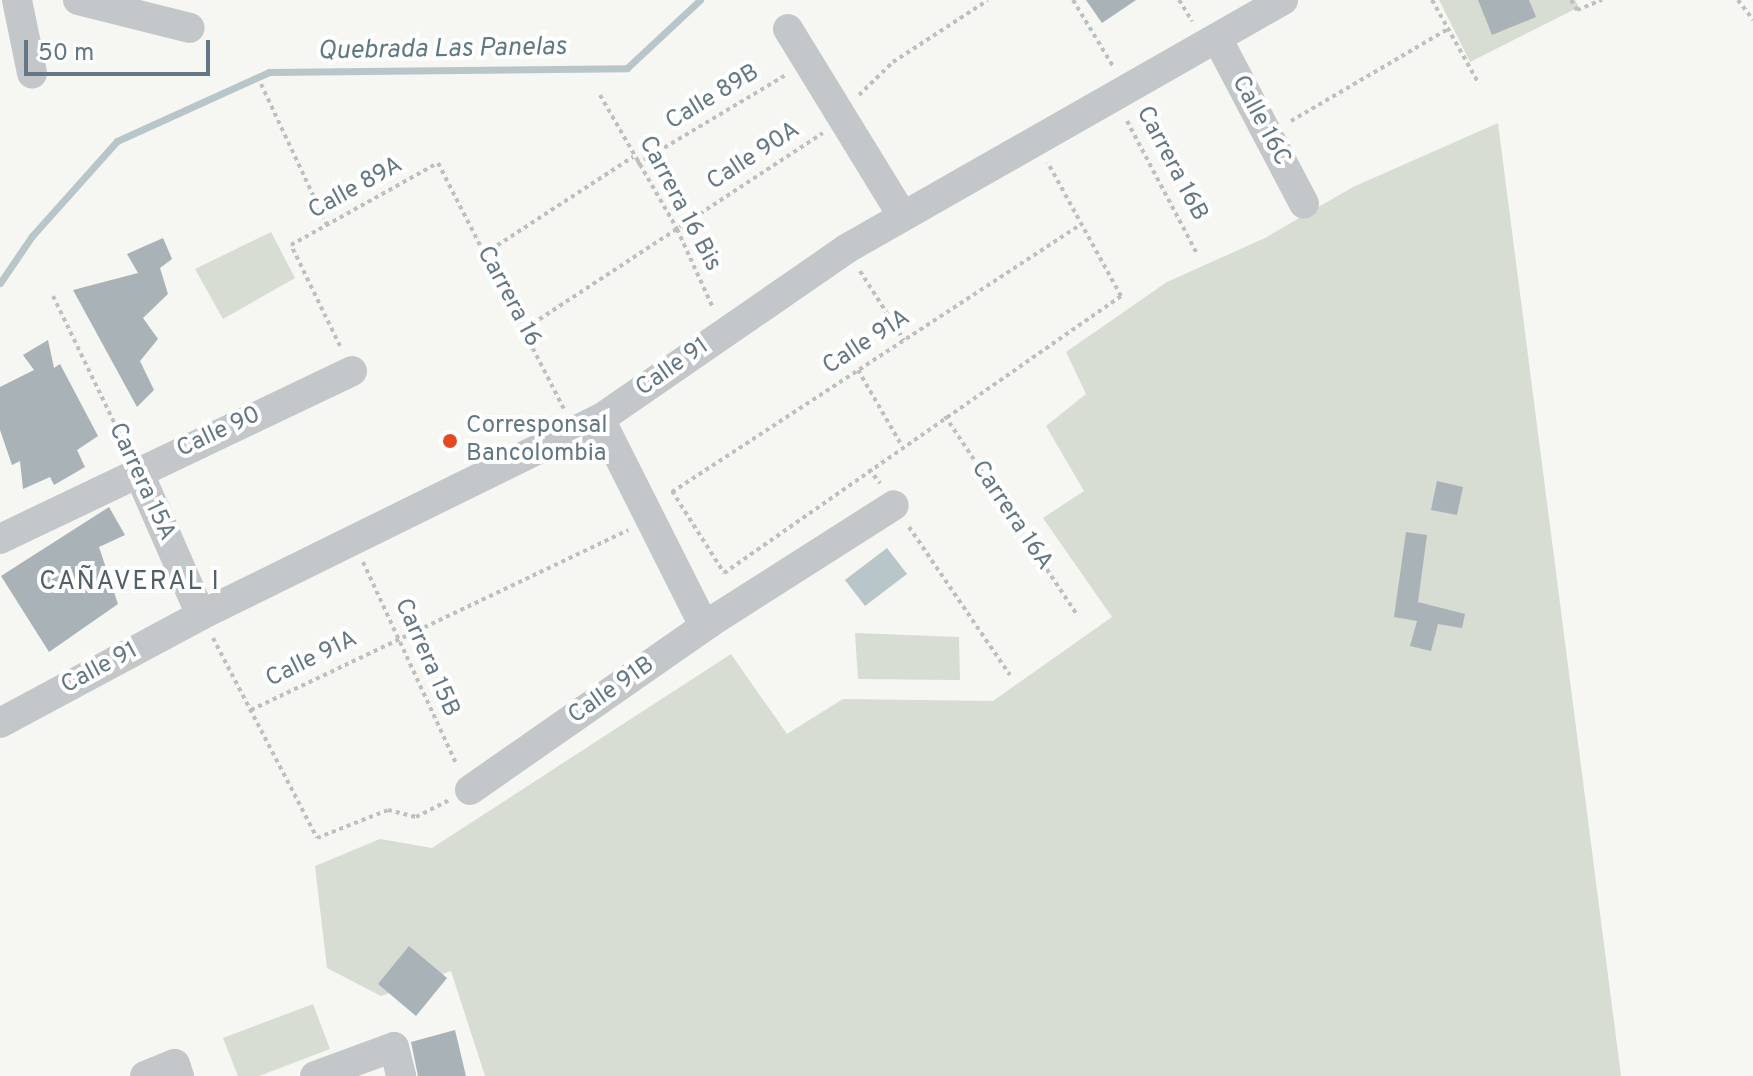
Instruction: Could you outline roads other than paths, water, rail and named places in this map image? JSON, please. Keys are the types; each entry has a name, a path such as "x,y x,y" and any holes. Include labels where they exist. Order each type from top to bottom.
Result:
{"street":[{"path":"17,0 32,73"},
{"path":"78,0 190,28"},
{"name":"Calle 91","path":"0,723 353,538 587,426 846,249 1283,0"},
{"path":"788,29 841,121 902,215"},
{"name":"Calle 16C","path":"1217,38 1304,204"},
{"name":"Calle 90","path":"3,531 352,371"},
{"path":"587,426 650,519 701,620 709,623"},
{"name":"Carrera 15A","path":"138,471 201,615"},
{"name":"Calle 91B","path":"470,790 709,623 894,505"},
{"path":"315,1076 397,1062"},
{"path":"145,1076 177,1070"}],"waterway":[{"name":"Quebrada Las Panelas","path":"0,283 32,236 117,141 269,72 627,68 700,0"}],"place":[{"name":"Corresponsal Bancolombia","path":"450,441"}],"district":[{"name":"CAÑAVERAL I","path":"130,583"}]}
